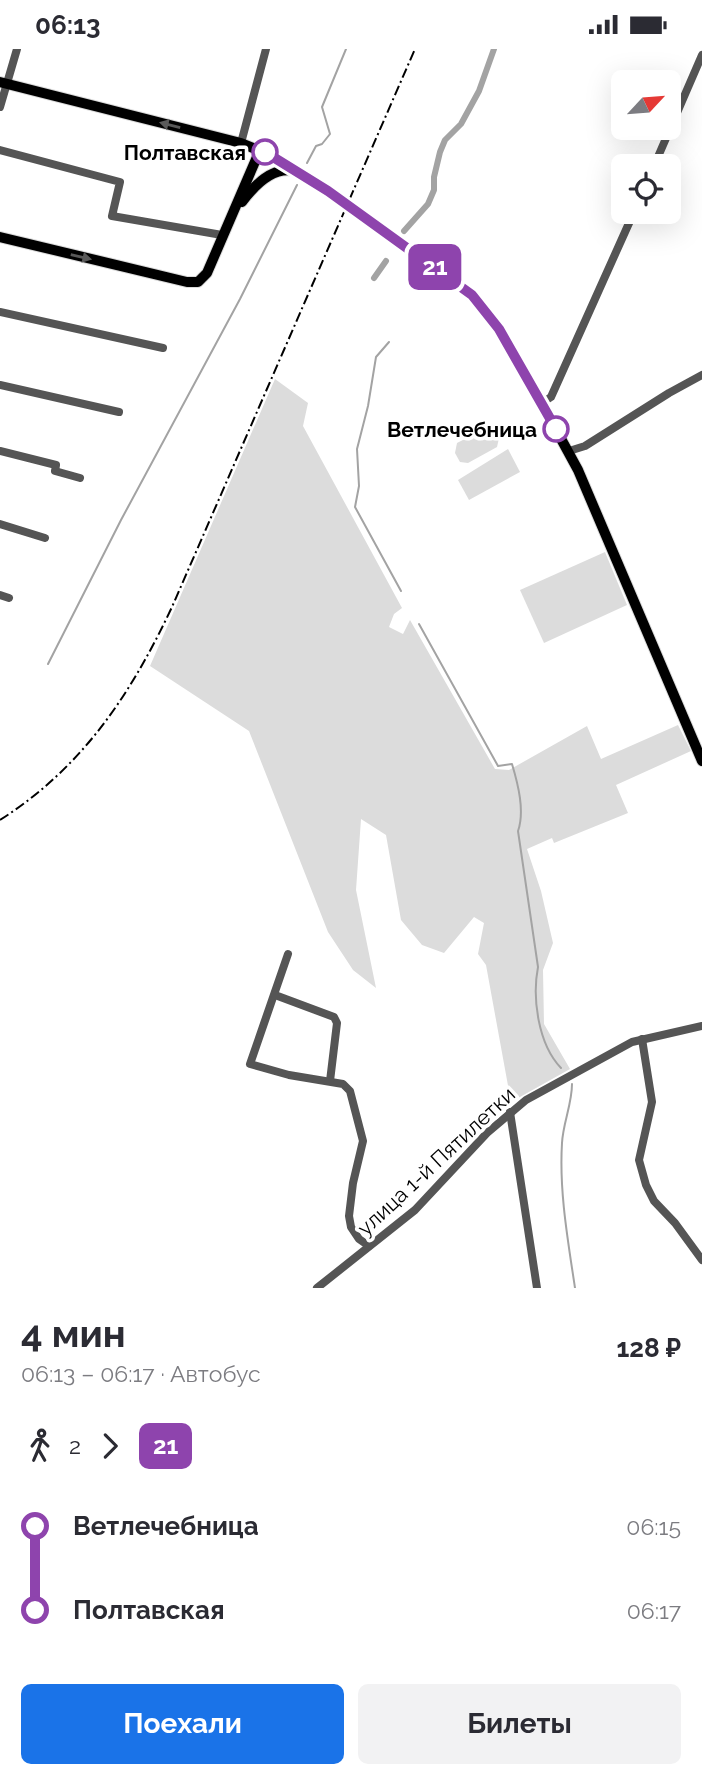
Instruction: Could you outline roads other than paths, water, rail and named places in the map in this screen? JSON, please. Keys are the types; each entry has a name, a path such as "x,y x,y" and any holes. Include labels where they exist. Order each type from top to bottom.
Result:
{"main road":[{"path":"3,83 260,150 302,174 480,303 499,329 569,451 702,761"},
{"path":"0,237 193,282 202,280 208,273 260,150"},
{"path":"230,218 246,197 274,173 285,170 302,174"}],"street":[{"path":"0,107 3,83 17,49"},
{"path":"241,143 266,49"},
{"path":"659,154 702,55"},
{"path":"0,150 120,182 111,216 222,235"},
{"path":"541,403 551,397 629,224"},
{"path":"0,312 163,348"},
{"path":"569,451 585,446 702,375"},
{"path":"0,385 119,412"},
{"path":"0,451 55,465 55,471 80,478"},
{"path":"0,524 44,538"},
{"path":"288,954 250,1064 289,1075 343,1084 350,1091 363,1141 353,1183 349,1216 351,1227 359,1239 369,1246"},
{"path":"275,995 334,1017 337,1023 330,1081"},
{"name":"улица 1-й Пятилетки","path":"317,1288 427,1198 510,1112 562,1079 622,1047 642,1039 702,1026"},
{"path":"642,1039 652,1102 639,1160 654,1201 675,1223 702,1260"},
{"path":"510,1112 537,1288"}],"waterway":[{"path":"307,163 316,146 322,144 330,134 322,107 346,49"},
{"path":"404,231 428,204 434,190 434,177 445,140 461,124 479,91 494,49"},
{"path":"48,664 297,185"},
{"path":"374,278 386,261"},
{"path":"389,342 376,357 357,449 359,486 355,507 401,591"},
{"path":"419,624 498,766 512,764 520,797 518,831 538,967 536,992 539,1020 547,1046 561,1068"},
{"path":"572,1084 561,1161 575,1288"}],"railway":[{"path":"0,820 56,777 80,752 102,726 140,670 172,607 415,49"}],"place":[{"name":"Полтавская","path":"265,152"},
{"name":"Ветлечебница","path":"556,429"}]}
